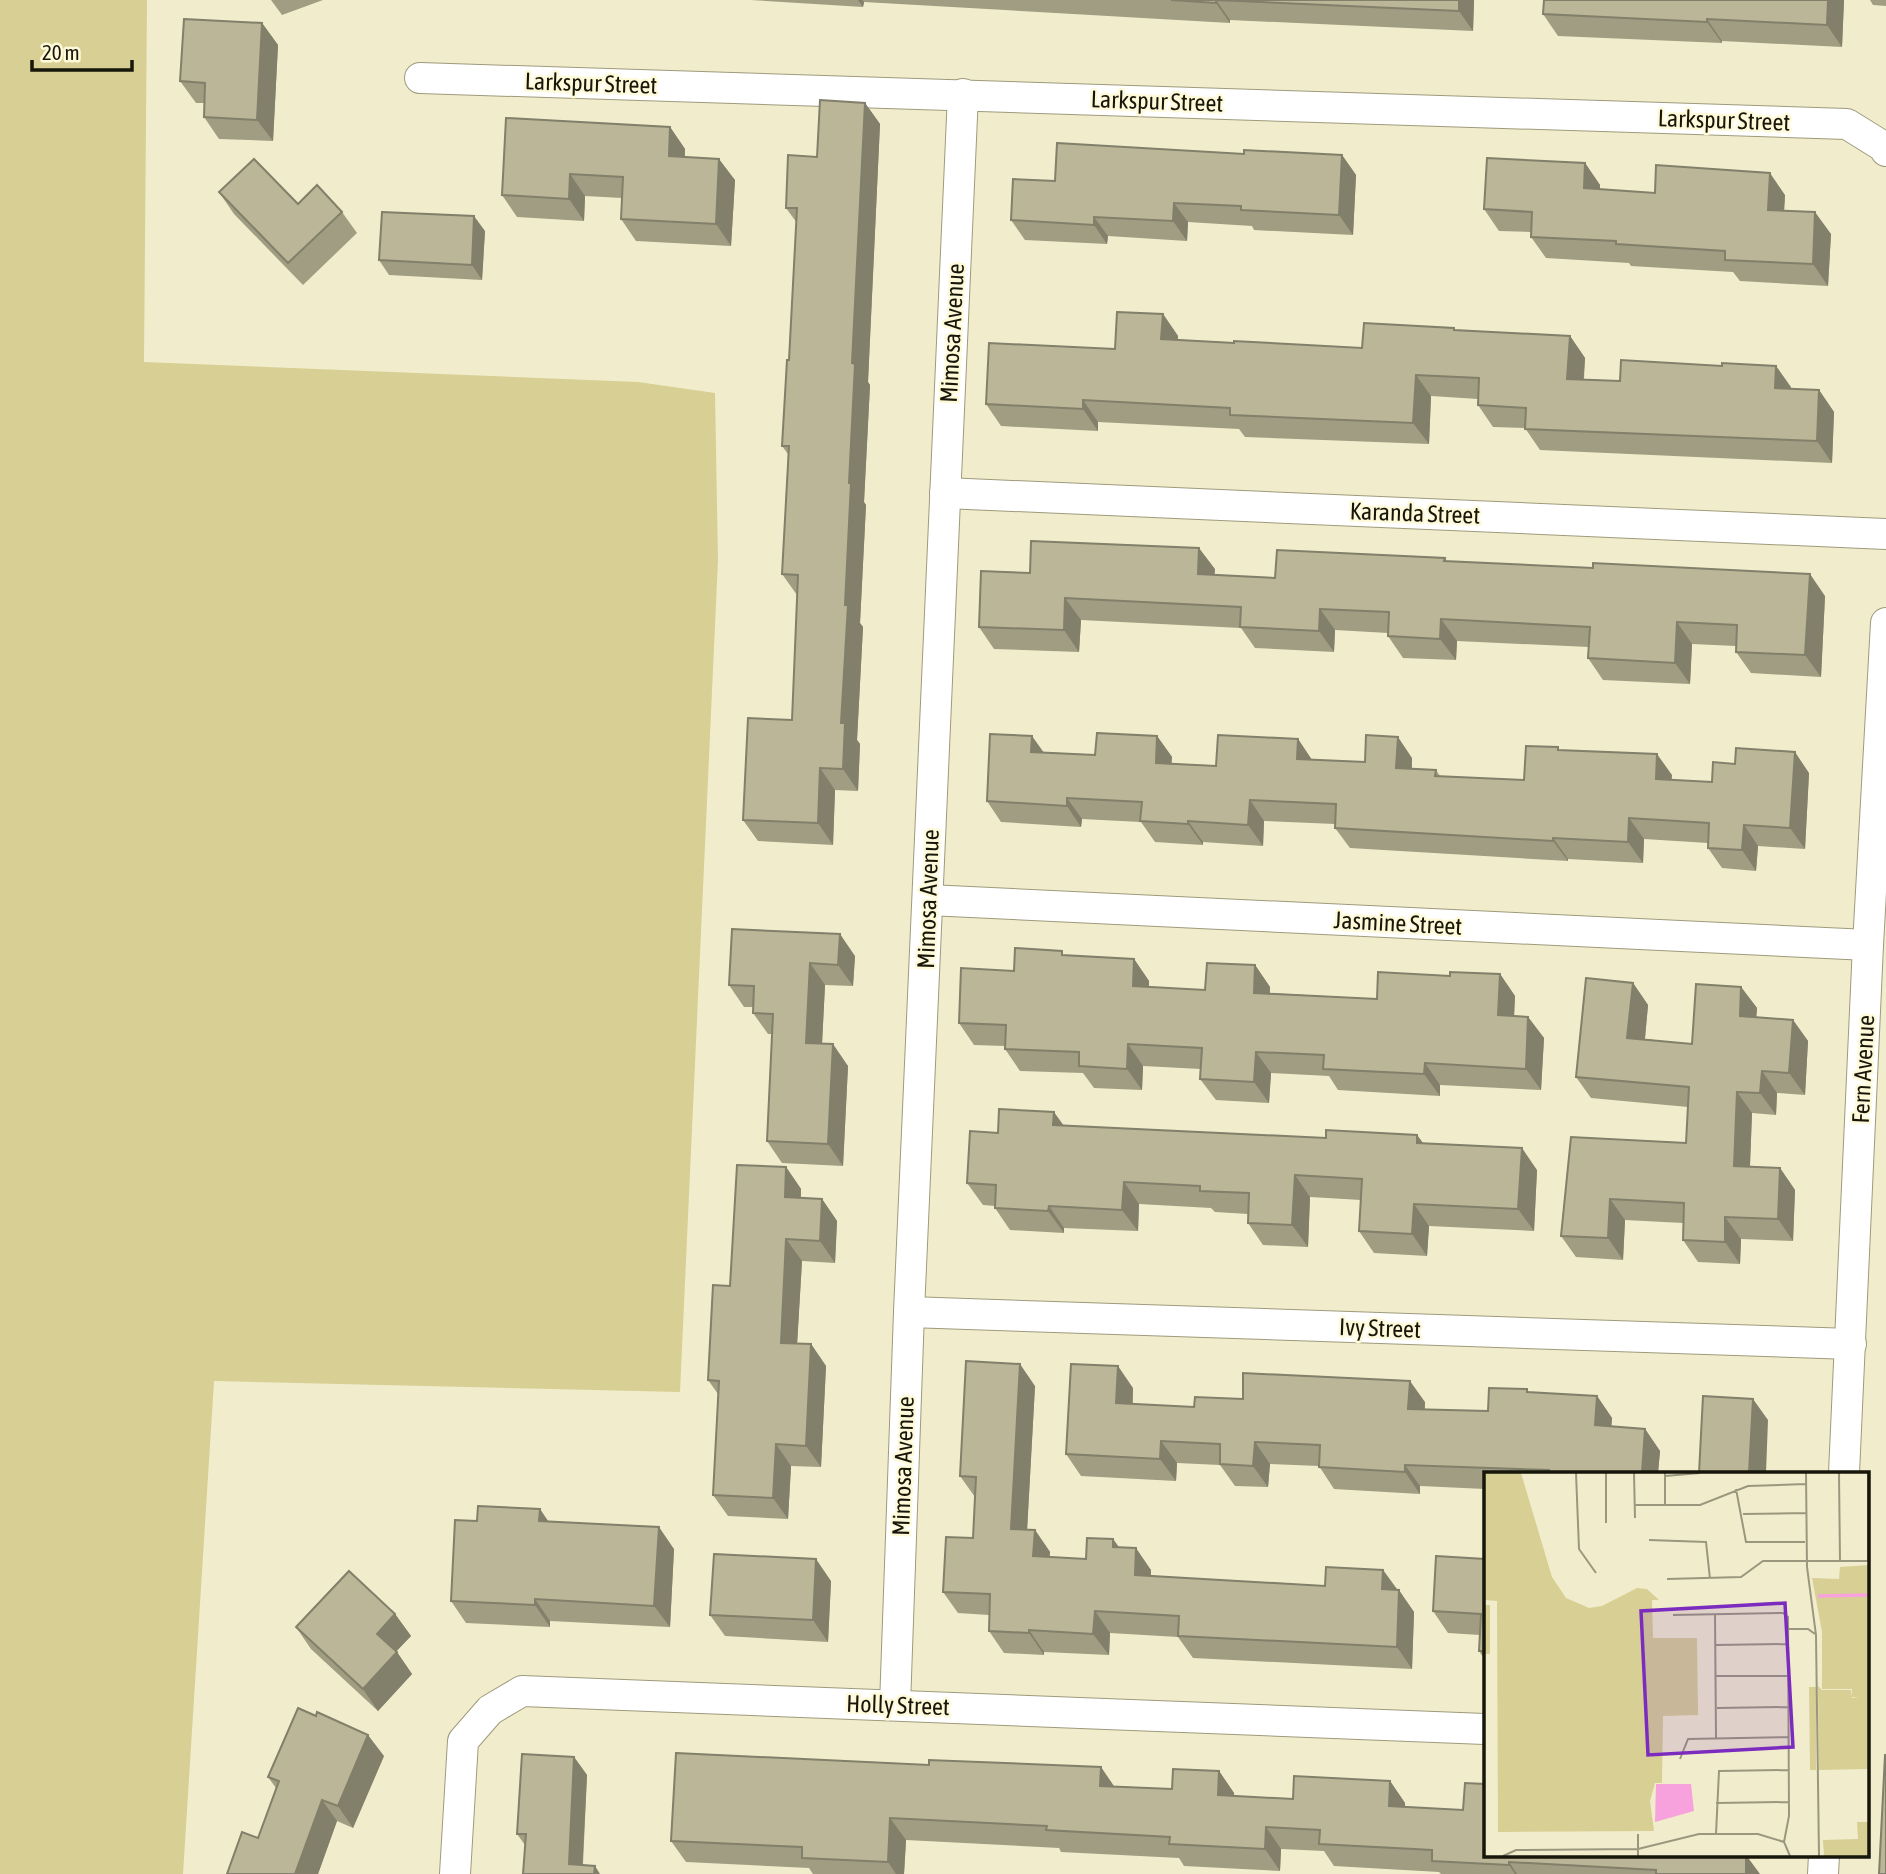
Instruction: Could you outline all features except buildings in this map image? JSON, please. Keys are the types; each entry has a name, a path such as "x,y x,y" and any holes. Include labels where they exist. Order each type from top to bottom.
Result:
{"street":[{"name":"Larkspur Street","path":"420,78 1847,124 1886,150"},
{"name":"Mimosa Avenue","path":"895,1705 909,1312 963,94"},
{"name":"Karanda Street","path":"945,492 1886,534"},
{"name":"Fern Avenue","path":"1844,1472 1886,623"},
{"name":"Jasmine Street","path":"928,900 1868,945"},
{"name":"Ivy Street","path":"909,1312 1851,1344"},
{"name":"Holly Street","path":"455,1874 463,1741 490,1710 523,1691 1484,1729"},
{"path":"1823,1874 1824,1856"}],"shaded area":[{"path":"0,0 147,0 144,362 638,382 715,393 718,560 680,1392 214,1381 183,1874 0,1874"}]}
